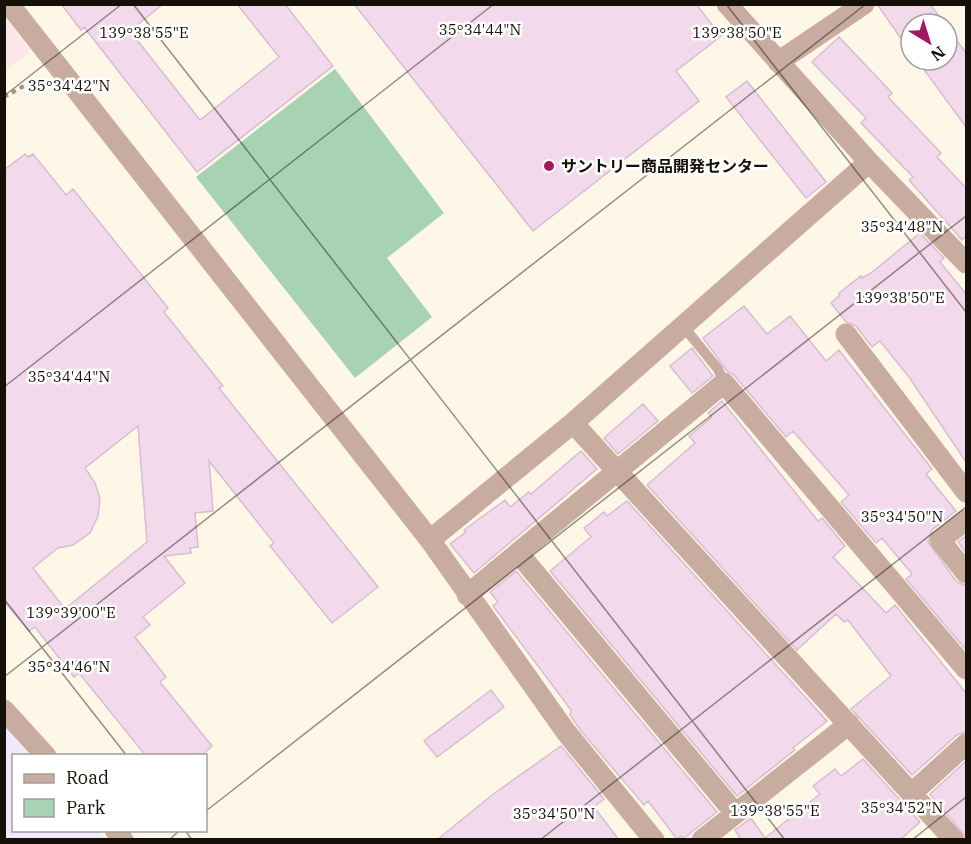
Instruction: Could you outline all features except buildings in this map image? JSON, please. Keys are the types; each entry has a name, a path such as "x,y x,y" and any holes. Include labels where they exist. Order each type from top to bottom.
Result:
{"street":[{"path":"9,4 430,540 560,724 654,840"},
{"path":"727,4 869,162 966,262"},
{"path":"778,62 864,4"},
{"path":"430,540 573,423 869,162"},
{"path":"846,334 966,492"},
{"path":"467,595 724,383 966,669"},
{"path":"573,423 954,840"},
{"path":"966,520 940,540 966,573"},
{"path":"519,554 735,813"},
{"path":"4,710 44,754"},
{"path":"702,840 849,724"},
{"path":"912,793 966,744"}],"lane":[{"path":"683,326 718,369 724,383"}],"path":[{"path":"4,97 22,87 50,78"}],"shaded area":[{"path":"5,17 31,51 4,72"},
{"path":"5,726 28,754 12,754 12,832 99,832 107,839 5,839"}],"green space":[{"path":"335,69 444,213 387,258 432,317 355,378 196,177"}],"place":[{"name":"サントリー商品開発センター","path":"549,166"}]}
